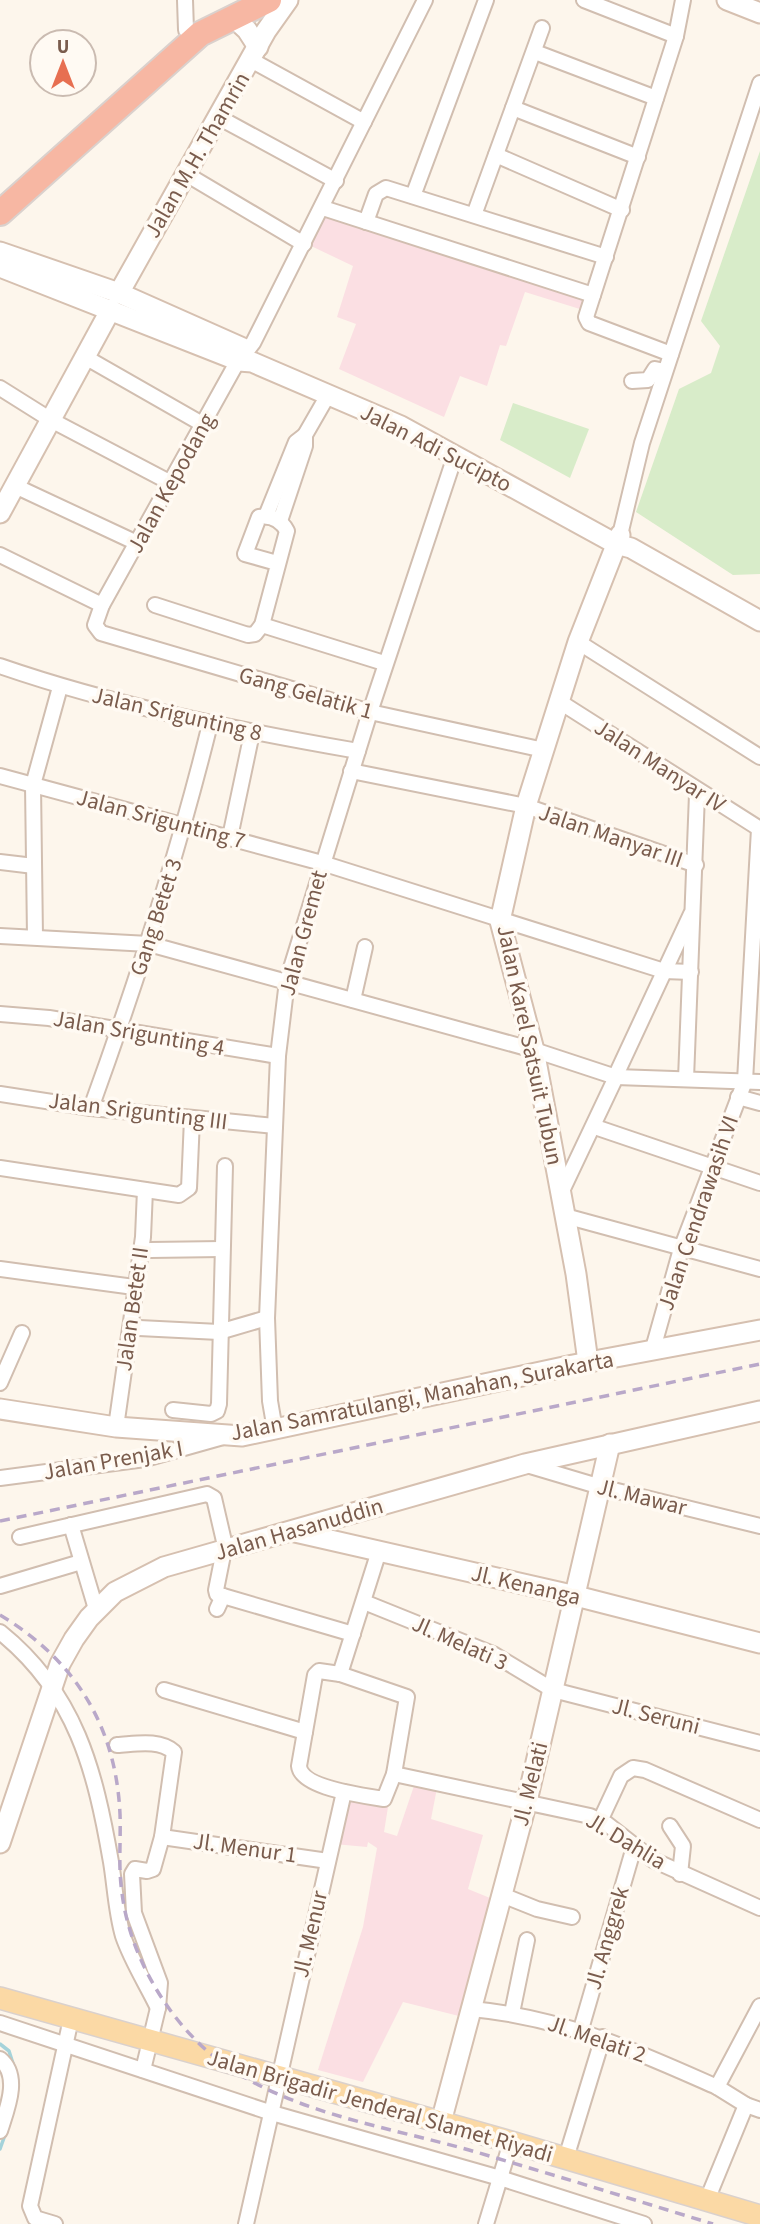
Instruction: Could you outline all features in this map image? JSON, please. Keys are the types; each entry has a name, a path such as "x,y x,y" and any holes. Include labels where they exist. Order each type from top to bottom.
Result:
{"highway":[{"path":"0,213 200,34 232,9"},
{"path":"0,195 186,30 232,9 272,9"}],"main road":[{"name":"Jalan M.H. Thamrin","path":"0,513 254,53 272,9 288,0"},
{"path":"730,1 760,13"},
{"path":"232,9 247,30 254,53"},
{"name":"Jalan Adi Sucipto","path":"0,252 401,426 455,457 618,539 760,621"},
{"name":"Jalan Adi Sucipto","path":"0,267 115,301"},
{"name":"Jalan Adi Sucipto","path":"618,539 627,554 760,628"},
{"name":"Jalan Karel Satsuit Tubun","path":"588,1362 583,1315 534,1050 500,921 526,806 578,642 618,539"},
{"name":"Jalan Samratulangi, Manahan, Surakarta","path":"0,1409 116,1427 224,1437 275,1430 588,1362 760,1330"},
{"name":"Jalan Hasanuddin","path":"0,1843 65,1655 96,1609 127,1584 164,1567 525,1464 760,1412"},
{"name":"Jl. Melati","path":"441,2122 527,1801 611,1444"},
{"name":"Jl. Kenanga","path":"292,1531 576,1596 760,1643"},
{"name":"Jalan Brigadir Jenderal Slamet Riyadi","path":"0,1998 511,2142 760,2217"}],"street":[{"path":"185,0 186,30"},
{"name":"Jalan Kepodang","path":"102,605 204,425 246,358 425,0"},
{"path":"412,196 486,0"},
{"path":"584,0 676,36"},
{"path":"671,354 589,323 586,317 676,36 683,0"},
{"path":"474,215 542,28"},
{"path":"535,52 656,98"},
{"path":"254,53 364,122"},
{"path":"618,539 642,443 760,83"},
{"path":"513,108 638,157"},
{"path":"218,117 336,181"},
{"path":"496,155 622,210"},
{"path":"186,174 304,244"},
{"path":"366,222 380,190 389,189 606,257"},
{"path":"323,208 593,295"},
{"path":"85,357 204,425"},
{"path":"632,380 648,380 655,369 665,371"},
{"path":"0,388 51,419 171,483"},
{"path":"273,519 305,446 305,435 328,395"},
{"name":"Jalan Gremet","path":"275,1430 270,1401 267,1318 278,1056 287,981 351,771 455,457"},
{"path":"15,486 137,544"},
{"path":"155,605 248,635 255,634 262,625 287,533 273,519 255,520 245,552 277,564"},
{"path":"0,555 102,605"},
{"name":"Gang Gelatik 1","path":"102,605 95,625 101,633 370,712 544,750"},
{"path":"262,625 384,663"},
{"path":"578,642 760,757"},
{"name":"Jalan Srigunting 8","path":"0,666 60,687 210,724 358,751"},
{"path":"35,937 33,785 60,687"},
{"name":"Jalan Manyar IV","path":"560,702 760,829"},
{"name":"Gang Betet 3","path":"91,1108 149,944 185,825 210,724"},
{"path":"230,837 252,733"},
{"name":"Jalan Manyar III","path":"351,771 526,806 696,865"},
{"name":"Jalan Srigunting 7","path":"0,776 322,863 664,971 691,972"},
{"path":"686,1079 695,904 697,794"},
{"path":"0,936 149,944 534,1050 616,1076 752,1082 760,829"},
{"path":"0,862 34,866"},
{"path":"561,1193 595,1127 695,904"},
{"path":"354,1000 365,947"},
{"name":"Jalan Srigunting 4","path":"0,1014 50,1018 119,1032 278,1056"},
{"name":"Jalan Cendrawasih VI","path":"654,1345 681,1249 710,1167 738,1097 752,1082"},
{"name":"Jalan Srigunting III","path":"0,1094 91,1108 275,1126"},
{"path":"738,1097 760,1103"},
{"path":"0,1168 180,1195 189,1188 192,1119"},
{"path":"595,1127 760,1183"},
{"path":"173,1410 211,1414 217,1411 225,1166"},
{"name":"Jalan Betet II","path":"116,1427 143,1237 145,1190"},
{"path":"565,1216 760,1269"},
{"path":"150,1250 222,1249"},
{"path":"0,1269 134,1287"},
{"path":"139,1328 219,1332 267,1318"},
{"path":"0,1383 22,1333"},
{"name":"Jalan Prenjak I","path":"0,1478 145,1459 224,1437"},
{"name":"Jl. Mawar","path":"525,1464 601,1487 760,1526"},
{"path":"20,1537 210,1494 214,1498 225,1550 216,1590 220,1603 353,1634"},
{"path":"71,1525 96,1609"},
{"path":"340,1674 379,1551"},
{"path":"0,1586 81,1562"},
{"name":"Jl. Melati 3","path":"363,1602 493,1654 553,1690"},
{"path":"0,1632 53,1686 66,1706 91,1764 124,1937 158,2008"},
{"path":"317,1672 340,1674 407,1697 394,1774 384,1799 344,1792 305,1779 300,1774 317,1672"},
{"path":"164,1690 305,1732"},
{"name":"Jl. Seruni","path":"553,1690 760,1743"},
{"path":"117,1745 152,1744 166,1746 174,1752 162,1837 153,1868 147,1871 135,1869 132,1880 138,1927 160,1979 158,2008 143,2070"},
{"path":"600,1821 621,1776 633,1768 645,1770 760,1820"},
{"name":"Jl. Dahlia","path":"394,1774 576,1812 600,1821 634,1847 680,1874 760,1908"},
{"name":"Jl. Menur","path":"246,2224 344,1792"},
{"path":"670,1826 684,1846 680,1874"},
{"name":"Jl. Menur 1","path":"162,1837 328,1861"},
{"name":"Jl. Anggrek","path":"581,2029 634,1847"},
{"path":"502,1895 537,1909 572,1917"},
{"path":"512,2013 527,1940"},
{"path":"717,2087 760,2006"},
{"name":"Jl. Melati 2","path":"472,2009 512,2013 581,2029 717,2087 753,2108"},
{"path":"55,2224 35,2218 30,2206 71,2019"},
{"path":"0,2023 272,2113 500,2178 644,2224"},
{"path":"566,2158 603,2037"},
{"path":"0,2059 8,2068 11,2080 0,2131"},
{"path":"707,2200 753,2108"},
{"path":"486,2224 511,2142"}],"shaded area":[{"path":"326,214 587,297 583,310 525,292 506,346 500,345 487,386 460,376 444,417 339,369 356,324 337,317 353,266 309,245"},
{"path":"415,1783 437,1788 431,1819 483,1835 468,1889 490,1898 459,2016 403,2002 363,2082 318,2070 363,1927 377,1848 368,1842 367,1847 334,1844 344,1797 388,1807 384,1832 397,1836"}],"green space":[{"path":"760,151 760,574 733,575 636,512 679,389 711,373 720,346 701,321"},
{"path":"513,403 589,429 570,478 500,440"}],"waterway":[{"path":"0,2044 9,2051 16,2073"},
{"path":"0,2149 5,2135"}],"railway":[{"path":"0,1521 760,1364"},
{"path":"0,1615 50,1653 87,1698 100,1724 117,1782 121,1883 132,1936 140,1958 162,1998 205,2049 233,2070 296,2102 469,2150 713,2224"}]}
